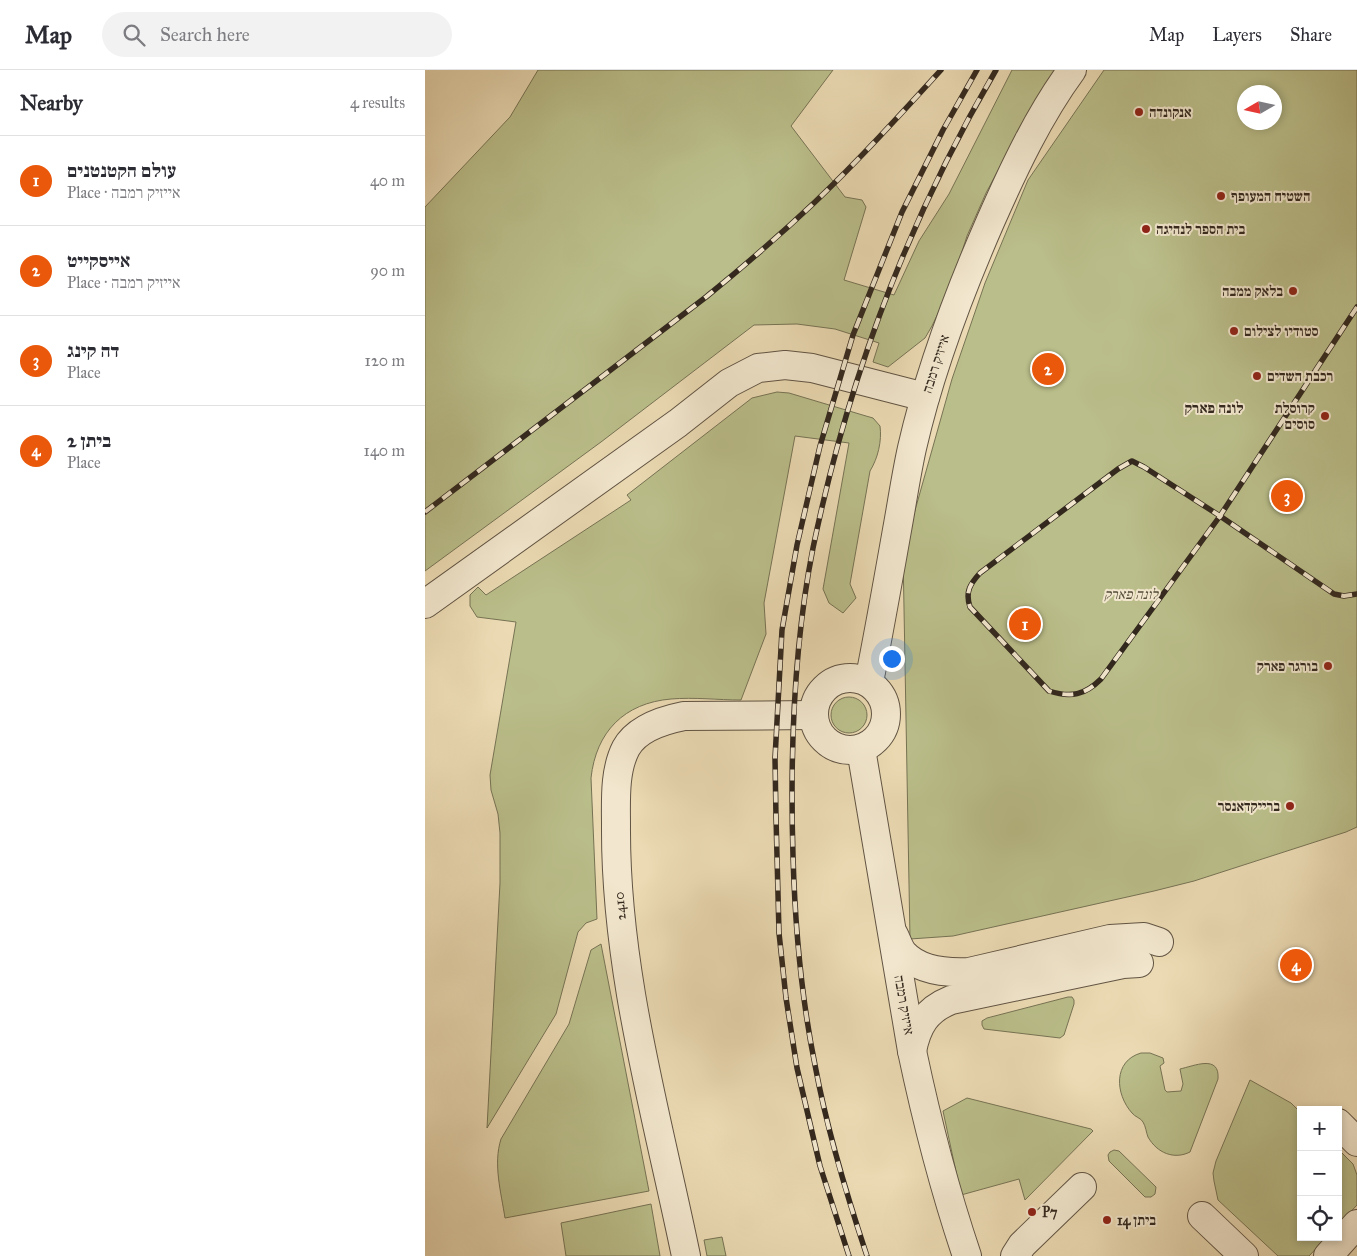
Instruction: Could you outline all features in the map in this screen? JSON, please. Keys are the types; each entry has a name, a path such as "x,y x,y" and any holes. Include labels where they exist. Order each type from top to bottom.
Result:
{"street":[{"name":"אייזיק רמבה","path":"869,682 911,449 925,397 950,321 978,250 1008,183 1036,129 1072,70"},
{"path":"425,604 678,423 729,384 758,368 785,365 812,368 925,397"},
{"path":"840,678 860,678 869,682 884,700 885,724 880,735 871,744 861,749 850,751 839,749 829,744 815,727 813,716 818,696 831,682 840,678"},
{"name":"2410","path":"686,1256 644,1060 624,945 616,848 616,798 619,768 627,747 633,740 639,734 663,720 684,716 813,716"},
{"name":"אייזיק רמבה","path":"861,749 912,1051 927,1122 950,1205 967,1256"},
{"path":"892,928 902,952 911,960 934,970 950,973 969,972 1110,940 1144,937 1159,942"},
{"path":"912,1051 915,1036 921,1024 939,1005 951,1000 1123,964 1139,963"},
{"path":"1342,1127 1357,1142"},
{"path":"1015,1256 1022,1245 1082,1187"},
{"path":"1202,1216 1244,1256"},
{"path":"1328,1256 1357,1224"}],"green space":[{"path":"538,70 833,70 791,126 845,197 862,200 866,207 844,280 894,295 919,241 949,194 1012,70 1056,70 1026,118 986,193 967,236 951,286 925,338 888,367 873,362 879,343 835,329 797,324 754,325 601,442 425,571 425,207 510,117"},
{"name":"לונה פארק","path":"1104,70 1357,70 1357,827 1194,881 953,936 910,939 903,553 952,379 985,283 1028,180"},
{"path":"777,392 789,393 873,418 880,426 879,449 870,471 850,584 856,598 843,613 829,603 823,589 849,443 795,436 764,603 766,634 741,700 680,698 654,702 626,714 606,734 599,747 591,778 597,919 586,923 578,932 556,1014 487,1128 500,883 500,833 498,814 491,790 490,775 516,622 477,617 470,606 470,595 478,587 486,595 631,500 627,495 752,398"},
{"path":"849,697 856,698 862,702 866,708 866,722 862,728 856,732 849,733 842,732 836,728 832,722 831,715 832,708 836,702 842,698"},
{"path":"601,944 649,1191 505,1218 498,1168 501,1139 569,1024 591,950"},
{"path":"1072,997 1074,1004 1064,1035 1060,1038 984,1029 982,1025 982,1021 987,1018"},
{"path":"1141,1053 1150,1053 1163,1058 1164,1063 1160,1066 1167,1092 1181,1091 1183,1084 1180,1069 1199,1064 1211,1064 1218,1071 1218,1079 1190,1152 1172,1155 1166,1154 1156,1147 1148,1137 1142,1121 1133,1114 1122,1097 1120,1088 1121,1070 1132,1057"},
{"path":"1250,1080 1291,1103 1297,1109 1297,1241 1323,1241 1309,1256 1278,1256 1218,1200 1213,1173 1216,1161"},
{"path":"967,1098 1093,1131 1025,1200 1019,1179 961,1195 943,1111"},
{"path":"1114,1150 1119,1151 1156,1187 1155,1194 1151,1197 1145,1197 1109,1161 1108,1155"},
{"path":"1342,1153 1353,1164 1357,1175 1357,1205 1342,1221"},
{"path":"651,1204 660,1256 566,1256 561,1223"},
{"path":"722,1237 726,1256 707,1256 704,1240"}],"railway":[{"path":"425,512 706,297 748,262 831,186 941,70"},
{"path":"849,1256 820,1166 797,1068 786,998 779,933 775,758 782,630 797,545 820,446 853,335 902,212 943,130 977,70"},
{"path":"867,1256 844,1185 825,1113 810,1039 799,961 794,882 792,780 795,701 801,623 813,548 827,485 863,362 909,242 936,183 996,70"},
{"path":"1357,307 1220,516 1101,679 1089,689 1077,694 1049,691 970,607 968,597 971,585 980,573 1118,469 1132,461 1220,516 1334,594 1344,596 1357,594"}],"place":[{"name":"אנקונדה","path":"1139,112"},
{"name":"השטיח המעופף","path":"1221,196"},
{"name":"בית הספר לנהיגה","path":"1146,229"},
{"name":"בלאק ממבה","path":"1293,291"},
{"name":"סטודיו לצילום","path":"1234,331"},
{"name":"אייסקייט","path":"1048,369"},
{"name":"רכבת השדים","path":"1257,376"},
{"name":"קרוסלת סוסים","path":"1325,416"},
{"name":"דה קינג","path":"1287,496"},
{"name":"עולם הקטנטנים","path":"1025,624"},
{"name":"בורגר פארק","path":"1328,666"},
{"name":"ברייקדאנסר","path":"1290,806"},
{"name":"ביתן 2","path":"1296,965"},
{"name":"P7","path":"1032,1212"},
{"name":"ביתן 14","path":"1107,1220"}],"district":[{"name":"לונה פארק","path":"1214,408"}]}
